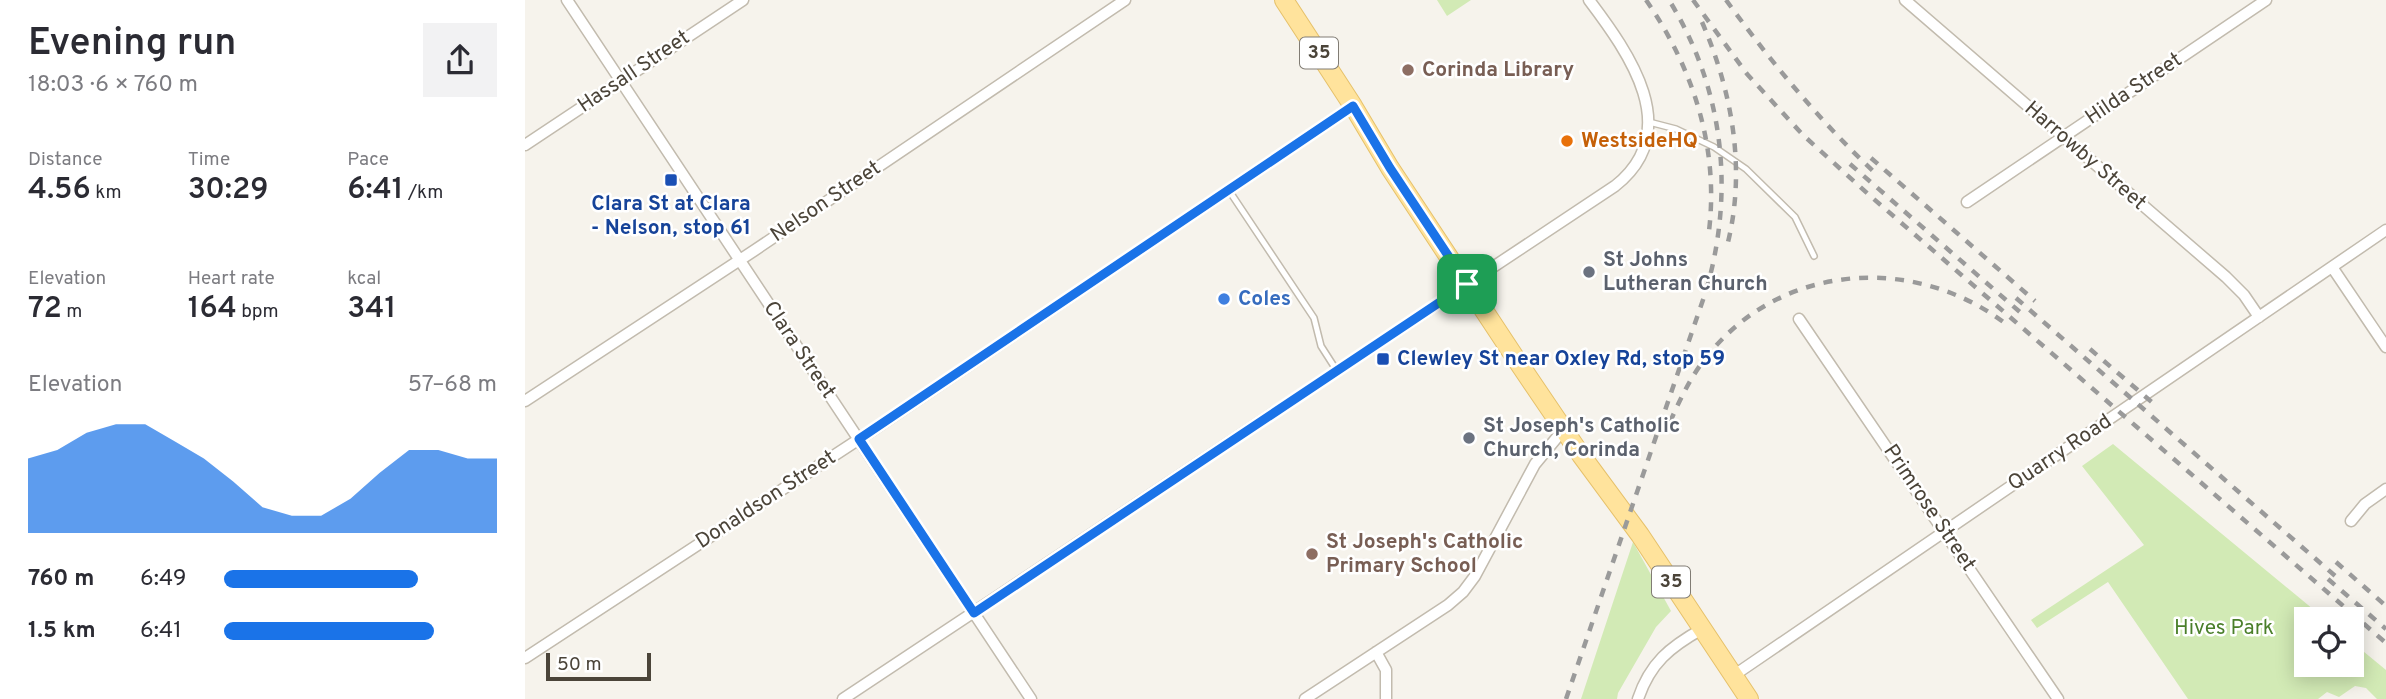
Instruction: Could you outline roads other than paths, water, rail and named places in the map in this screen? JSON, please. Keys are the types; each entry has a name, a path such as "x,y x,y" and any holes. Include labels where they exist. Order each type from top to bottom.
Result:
{"main road":[{"name":"35","path":"1284,0 1467,284 1749,699"}],"street":[{"name":"Clara Street","path":"567,0 1031,699"},
{"name":"Hassall Street","path":"525,145 743,0"},
{"name":"Nelson Street","path":"525,401 739,261 1125,0"},
{"path":"843,699 1615,186 1629,174 1643,150 1649,122 1643,87 1633,64 1589,0"},
{"name":"Harrowby Street","path":"1905,0 2232,283 2259,317"},
{"name":"Hilda Street","path":"1966,201 2266,0"},
{"name":"Donaldson Street","path":"525,658 859,439 1353,106"},
{"name":"Quarry Road","path":"1733,676 2386,230"},
{"path":"2332,267 2386,347"},
{"name":"Primrose Street","path":"1799,319 2058,699"},
{"path":"1305,699 1463,592 1475,576 1535,464 1564,429"},
{"path":"2351,521 2365,504 2386,489"},
{"path":"1638,699 1663,654 1702,629"},
{"path":"1376,652 1386,670 1386,699"}],"lane":[{"path":"1649,122 1666,126 1714,147 1746,169 1795,216 1814,256"},
{"path":"1228,189 1314,318 1321,346 1337,370"}],"railway":[{"path":"1646,0 1677,53 1699,110 1710,169 1709,231"},
{"path":"1566,699 1706,291 1715,253 1722,178 1713,105 1688,34 1669,0"},
{"path":"1693,0 1747,74 1803,135 2386,643"},
{"path":"1726,0 1796,90 1875,173"},
{"path":"1702,22 1722,77 1734,134 1735,192 1726,250"},
{"path":"1871,158 2035,301"},
{"path":"1850,164 2021,313"},
{"path":"1670,422 1700,365 1744,319 1779,298 1816,285 1855,278 1894,279 1933,287 1971,302 2006,324"},
{"path":"2016,298 2341,581"},
{"path":"2090,349 2154,404"},
{"path":"2336,562 2386,606"},
{"path":"2328,579 2386,629"}],"place":[{"name":"Corinda Library","path":"1408,70"},
{"name":"WestsideHQ","path":"1567,141"},
{"name":"Clara St at Clara - Nelson, stop 61","path":"671,180"},
{"name":"St Johns Lutheran Church","path":"1589,272"},
{"name":"Coles","path":"1224,299"},
{"name":"Clewley St near Oxley Rd, stop 59","path":"1383,359"},
{"name":"St Joseph's Catholic Church, Corinda","path":"1469,438"},
{"name":"St Joseph's Catholic Primary School","path":"1312,554"}],"park label":[{"name":"Hives Park","path":"2224,628"}]}
